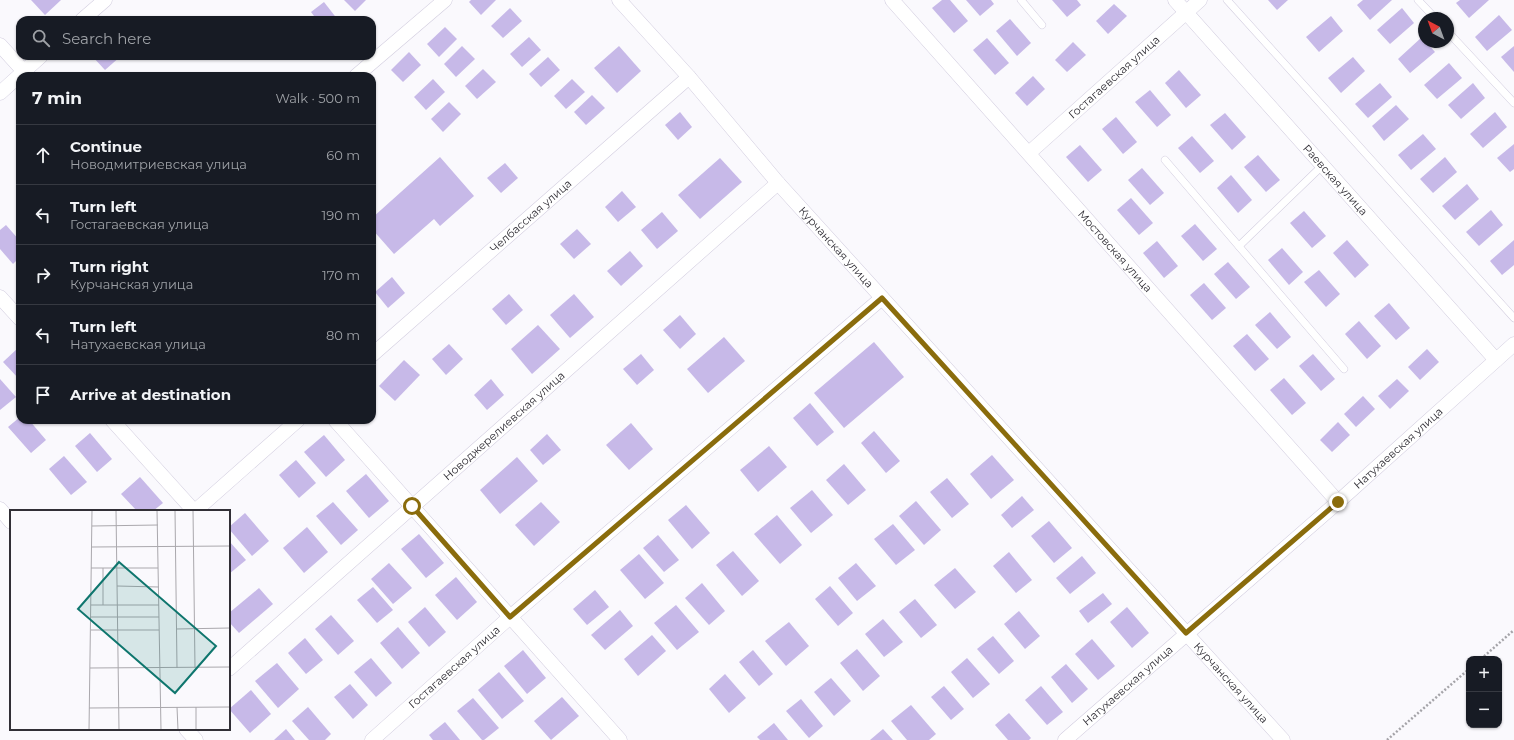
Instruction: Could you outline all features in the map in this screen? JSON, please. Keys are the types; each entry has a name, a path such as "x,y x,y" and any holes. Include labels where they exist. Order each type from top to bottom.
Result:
{"street":[{"path":"87,16 105,0"},
{"path":"376,59 445,0"},
{"name":"Курчанская улица","path":"619,0 689,77 778,183 1283,740"},
{"name":"Мостовская улица","path":"892,0 1338,502"},
{"name":"Раевская улица","path":"1175,0 1496,360"},
{"name":"Гостагаевская улица","path":"1029,153 1200,0"},
{"path":"0,45 24,72"},
{"path":"28,72 38,60"},
{"path":"361,72 375,60"},
{"name":"Челбасская улица","path":"376,351 689,77"},
{"path":"0,92 16,81"},
{"name":"Новоджерелиевская улица","path":"230,668 778,183"},
{"path":"0,297 16,315"},
{"name":"Гостагаевская улица","path":"372,740 510,617 882,298"},
{"name":"Натухаевская улица","path":"1065,740 1338,502 1514,344"},
{"path":"116,424 193,510"},
{"path":"195,510 293,424"},
{"path":"338,424 620,740"},
{"path":"0,509 10,521"},
{"path":"187,730 196,740"}],"lane":[{"path":"1021,0 1042,25"},
{"path":"1227,0 1514,318"},
{"path":"1418,0 1429,12"},
{"path":"1454,38 1514,103"},
{"path":"1165,160 1344,369"},
{"path":"1239,246 1323,165"}],"path":[{"path":"1484,656 1514,630"},
{"path":"1387,740 1466,672"}],"building":[{"path":"31,0 61,0 45,15"},
{"path":"344,0 366,0 355,11"},
{"path":"471,0 496,0 481,15 469,2"},
{"path":"942,0 950,0 968,21 954,33 932,8"},
{"path":"966,0 991,0 994,4 980,16"},
{"path":"1052,0 1077,0 1081,5 1067,17"},
{"path":"1268,0 1288,0 1277,10"},
{"path":"1363,0 1392,0 1370,20 1357,5"},
{"path":"1460,0 1489,0 1469,18 1456,3"},
{"path":"324,2 335,16 314,16 311,12"},
{"path":"1114,4 1127,16 1108,34 1096,21"},
{"path":"510,8 522,21 503,38 491,26"},
{"path":"1402,8 1414,23 1390,44 1377,30"},
{"path":"1499,15 1512,30 1487,51 1475,37"},
{"path":"1331,16 1343,31 1319,52 1306,37"},
{"path":"1010,19 1031,43 1017,56 996,31"},
{"path":"445,27 457,39 439,57 427,44"},
{"path":"529,37 541,50 522,67 510,54"},
{"path":"987,38 1009,63 995,75 973,50"},
{"path":"1418,41 1418,48 1431,48 1435,52 1410,73 1398,59"},
{"path":"1073,42 1086,55 1067,72 1055,60"},
{"path":"462,46 475,59 456,77 444,64"},
{"path":"619,46 641,71 617,93 594,68"},
{"path":"1514,46 1514,72 1501,57"},
{"path":"409,52 421,65 403,82 391,70"},
{"path":"548,57 560,70 541,87 529,74"},
{"path":"1353,57 1365,71 1341,93 1328,78"},
{"path":"96,60 116,60 105,70"},
{"path":"1449,63 1462,78 1437,99 1424,85"},
{"path":"483,69 496,82 477,99 465,86"},
{"path":"1179,70 1201,95 1186,108 1165,83"},
{"path":"1033,76 1045,89 1027,106 1015,93"},
{"path":"433,79 445,92 426,110 414,97"},
{"path":"572,79 585,92 566,109 554,96"},
{"path":"1380,83 1392,97 1368,118 1355,104"},
{"path":"1473,83 1485,98 1461,119 1448,105"},
{"path":"1150,90 1171,115 1157,127 1135,102"},
{"path":"592,95 605,108 586,125 574,112"},
{"path":"449,102 461,114 443,132 431,119"},
{"path":"1396,105 1409,119 1384,141 1372,126"},
{"path":"680,112 692,127 678,140 665,125"},
{"path":"1495,112 1507,127 1483,148 1470,134"},
{"path":"1225,113 1246,137 1232,150 1210,125"},
{"path":"1116,117 1137,142 1123,154 1102,129"},
{"path":"1423,134 1436,149 1411,170 1398,155"},
{"path":"1192,136 1214,161 1200,173 1178,148"},
{"path":"1514,144 1514,169 1510,172 1497,158"},
{"path":"1080,145 1102,170 1088,182 1066,157"},
{"path":"1258,155 1280,180 1266,192 1244,167"},
{"path":"440,157 474,196 440,226 434,219 394,254 376,234 376,214"},
{"path":"1445,157 1457,172 1433,193 1420,179"},
{"path":"720,158 742,182 700,219 678,195"},
{"path":"505,163 518,178 501,193 487,178"},
{"path":"1142,168 1164,193 1150,205 1128,180"},
{"path":"1231,175 1252,200 1238,213 1217,188"},
{"path":"1467,184 1479,199 1455,220 1442,206"},
{"path":"622,191 636,207 618,222 605,207"},
{"path":"1131,198 1153,223 1139,235 1117,210"},
{"path":"1491,210 1503,225 1479,246 1466,232"},
{"path":"1304,211 1326,236 1312,248 1290,223"},
{"path":"662,212 678,231 657,249 641,230"},
{"path":"1195,224 1217,249 1203,261 1181,236"},
{"path":"6,225 16,236 16,261 13,264 0,249 0,230"},
{"path":"577,229 591,244 574,259 560,244"},
{"path":"1347,240 1369,265 1355,278 1333,253"},
{"path":"1514,240 1514,265 1502,275 1490,261"},
{"path":"1157,241 1178,266 1164,278 1143,253"},
{"path":"1282,248 1303,272 1289,285 1268,260"},
{"path":"630,251 643,266 621,286 607,271"},
{"path":"1228,262 1250,287 1236,299 1214,274"},
{"path":"1319,270 1340,294 1326,307 1304,282"},
{"path":"392,277 405,293 388,308 376,293 376,291"},
{"path":"1204,283 1226,308 1212,320 1190,295"},
{"path":"509,294 523,310 506,325 492,309"},
{"path":"574,294 594,317 570,338 550,315"},
{"path":"1389,303 1410,328 1396,340 1374,316"},
{"path":"1270,312 1291,337 1277,349 1255,325"},
{"path":"680,315 696,334 680,349 663,330"},
{"path":"1359,321 1381,346 1367,359 1345,334"},
{"path":"538,325 560,349 532,374 511,349"},
{"path":"1247,334 1269,359 1255,371 1233,346"},
{"path":"724,337 745,361 708,393 687,369"},
{"path":"874,342 904,377 844,428 814,393"},
{"path":"449,344 463,359 446,375 432,359"},
{"path":"1427,349 1439,362 1420,380 1408,367"},
{"path":"16,350 16,376 3,362"},
{"path":"641,354 654,370 637,385 623,369"},
{"path":"1313,354 1335,379 1321,391 1299,366"},
{"path":"404,360 420,375 395,401 379,386"},
{"path":"1284,378 1306,403 1292,415 1270,390"},
{"path":"0,379 16,397 0,410"},
{"path":"491,379 504,395 487,410 474,395"},
{"path":"1397,379 1409,391 1390,409 1378,396"},
{"path":"1363,396 1375,409 1356,427 1344,414"},
{"path":"810,403 834,432 817,446 793,418"},
{"path":"16,420 16,424 32,424 46,440 31,453 8,427"},
{"path":"1338,422 1350,435 1332,452 1320,440"},
{"path":"631,423 653,449 629,470 606,445"},
{"path":"874,431 900,461 886,473 861,443"},
{"path":"90,433 112,459 97,472 75,446"},
{"path":"547,434 561,450 543,465 530,450"},
{"path":"324,435 345,460 326,477 304,452"},
{"path":"769,446 787,467 758,492 740,470"},
{"path":"992,455 1014,480 991,499 970,474"},
{"path":"64,456 87,482 71,495 49,469"},
{"path":"517,457 538,481 500,514 480,490"},
{"path":"296,460 316,483 299,498 279,475"},
{"path":"844,464 866,490 848,505 826,480"},
{"path":"366,474 389,501 369,518 346,491"},
{"path":"140,477 163,503 154,510 136,510 121,494"},
{"path":"947,478 969,504 952,518 930,492"},
{"path":"812,490 833,515 811,533 790,508"},
{"path":"1022,496 1034,510 1012,528 1001,515"},
{"path":"916,501 941,530 924,545 899,516"},
{"path":"333,502 358,530 341,545 316,516"},
{"path":"541,502 560,522 534,546 515,525"},
{"path":"686,505 710,533 692,549 668,520"},
{"path":"245,513 269,541 252,556 230,530 230,526"},
{"path":"777,515 802,545 780,564 754,534"},
{"path":"1049,521 1072,548 1054,563 1031,536"},
{"path":"893,524 915,550 896,565 874,539"},
{"path":"307,527 328,552 304,573 283,548"},
{"path":"419,534 444,563 426,578 401,549"},
{"path":"658,535 679,560 664,572 643,548"},
{"path":"230,542 246,560 230,573"},
{"path":"733,551 759,581 742,596 716,565"},
{"path":"1009,552 1032,580 1016,593 993,566"},
{"path":"639,554 664,583 645,599 620,570"},
{"path":"1082,556 1096,573 1070,594 1056,578"},
{"path":"389,563 412,588 393,604 371,579"},
{"path":"856,563 876,586 857,601 838,578"},
{"path":"955,568 976,592 955,609 934,585"},
{"path":"456,577 477,602 457,620 435,595"},
{"path":"702,583 725,611 709,625 685,598"},
{"path":"830,586 853,613 838,626 815,599"},
{"path":"373,587 393,610 377,623 357,600"},
{"path":"259,588 273,604 239,633 230,623 230,612"},
{"path":"595,590 609,607 587,625 573,609"},
{"path":"1103,593 1112,604 1088,623 1079,611"},
{"path":"915,599 937,625 921,638 899,612"},
{"path":"676,605 699,632 677,650 654,623"},
{"path":"425,607 446,632 429,647 408,622"},
{"path":"1127,607 1149,633 1132,648 1110,622"},
{"path":"620,610 633,626 605,650 591,635"},
{"path":"1019,611 1040,636 1025,649 1004,624"},
{"path":"331,615 354,641 338,655 315,629"},
{"path":"883,619 903,642 884,657 865,634"},
{"path":"789,622 809,646 786,666 765,641"},
{"path":"398,627 420,653 402,669 380,643"},
{"path":"652,635 666,651 638,676 624,659"},
{"path":"993,636 1014,661 999,674 977,649"},
{"path":"305,638 323,660 306,674 288,653"},
{"path":"1092,639 1115,666 1098,680 1075,654"},
{"path":"857,649 880,676 863,691 840,663"},
{"path":"523,650 546,678 527,694 504,666"},
{"path":"753,650 773,674 759,686 739,662"},
{"path":"371,658 392,683 376,697 354,672"},
{"path":"967,658 990,684 973,698 951,672"},
{"path":"277,663 299,689 278,708 255,681"},
{"path":"1066,664 1088,689 1072,703 1051,677"},
{"path":"499,672 524,701 502,719 478,690"},
{"path":"725,674 746,698 729,713 709,689"},
{"path":"831,678 851,701 834,716 814,692"},
{"path":"350,684 368,705 353,719 334,697"},
{"path":"944,686 964,709 951,720 931,697"},
{"path":"1041,686 1063,712 1047,725 1025,700"},
{"path":"251,690 271,714 250,733 230,710 230,708"},
{"path":"562,697 579,716 551,740 534,721"},
{"path":"473,698 499,728 484,740 482,740 457,711"},
{"path":"801,699 823,726 809,738 786,711"},
{"path":"911,705 936,734 929,740 907,740 891,721"},
{"path":"308,707 331,734 325,740 309,740 292,721"},
{"path":"1009,713 1031,738 1029,740 1008,740 995,725"},
{"path":"445,722 460,740 433,740 429,735"},
{"path":"774,723 788,740 760,740 757,737"},
{"path":"286,729 295,740 274,740"},
{"path":"883,729 893,740 870,740"}],"route":[{"path":"412,506 510,617 882,298 1186,633 1338,502"}]}
